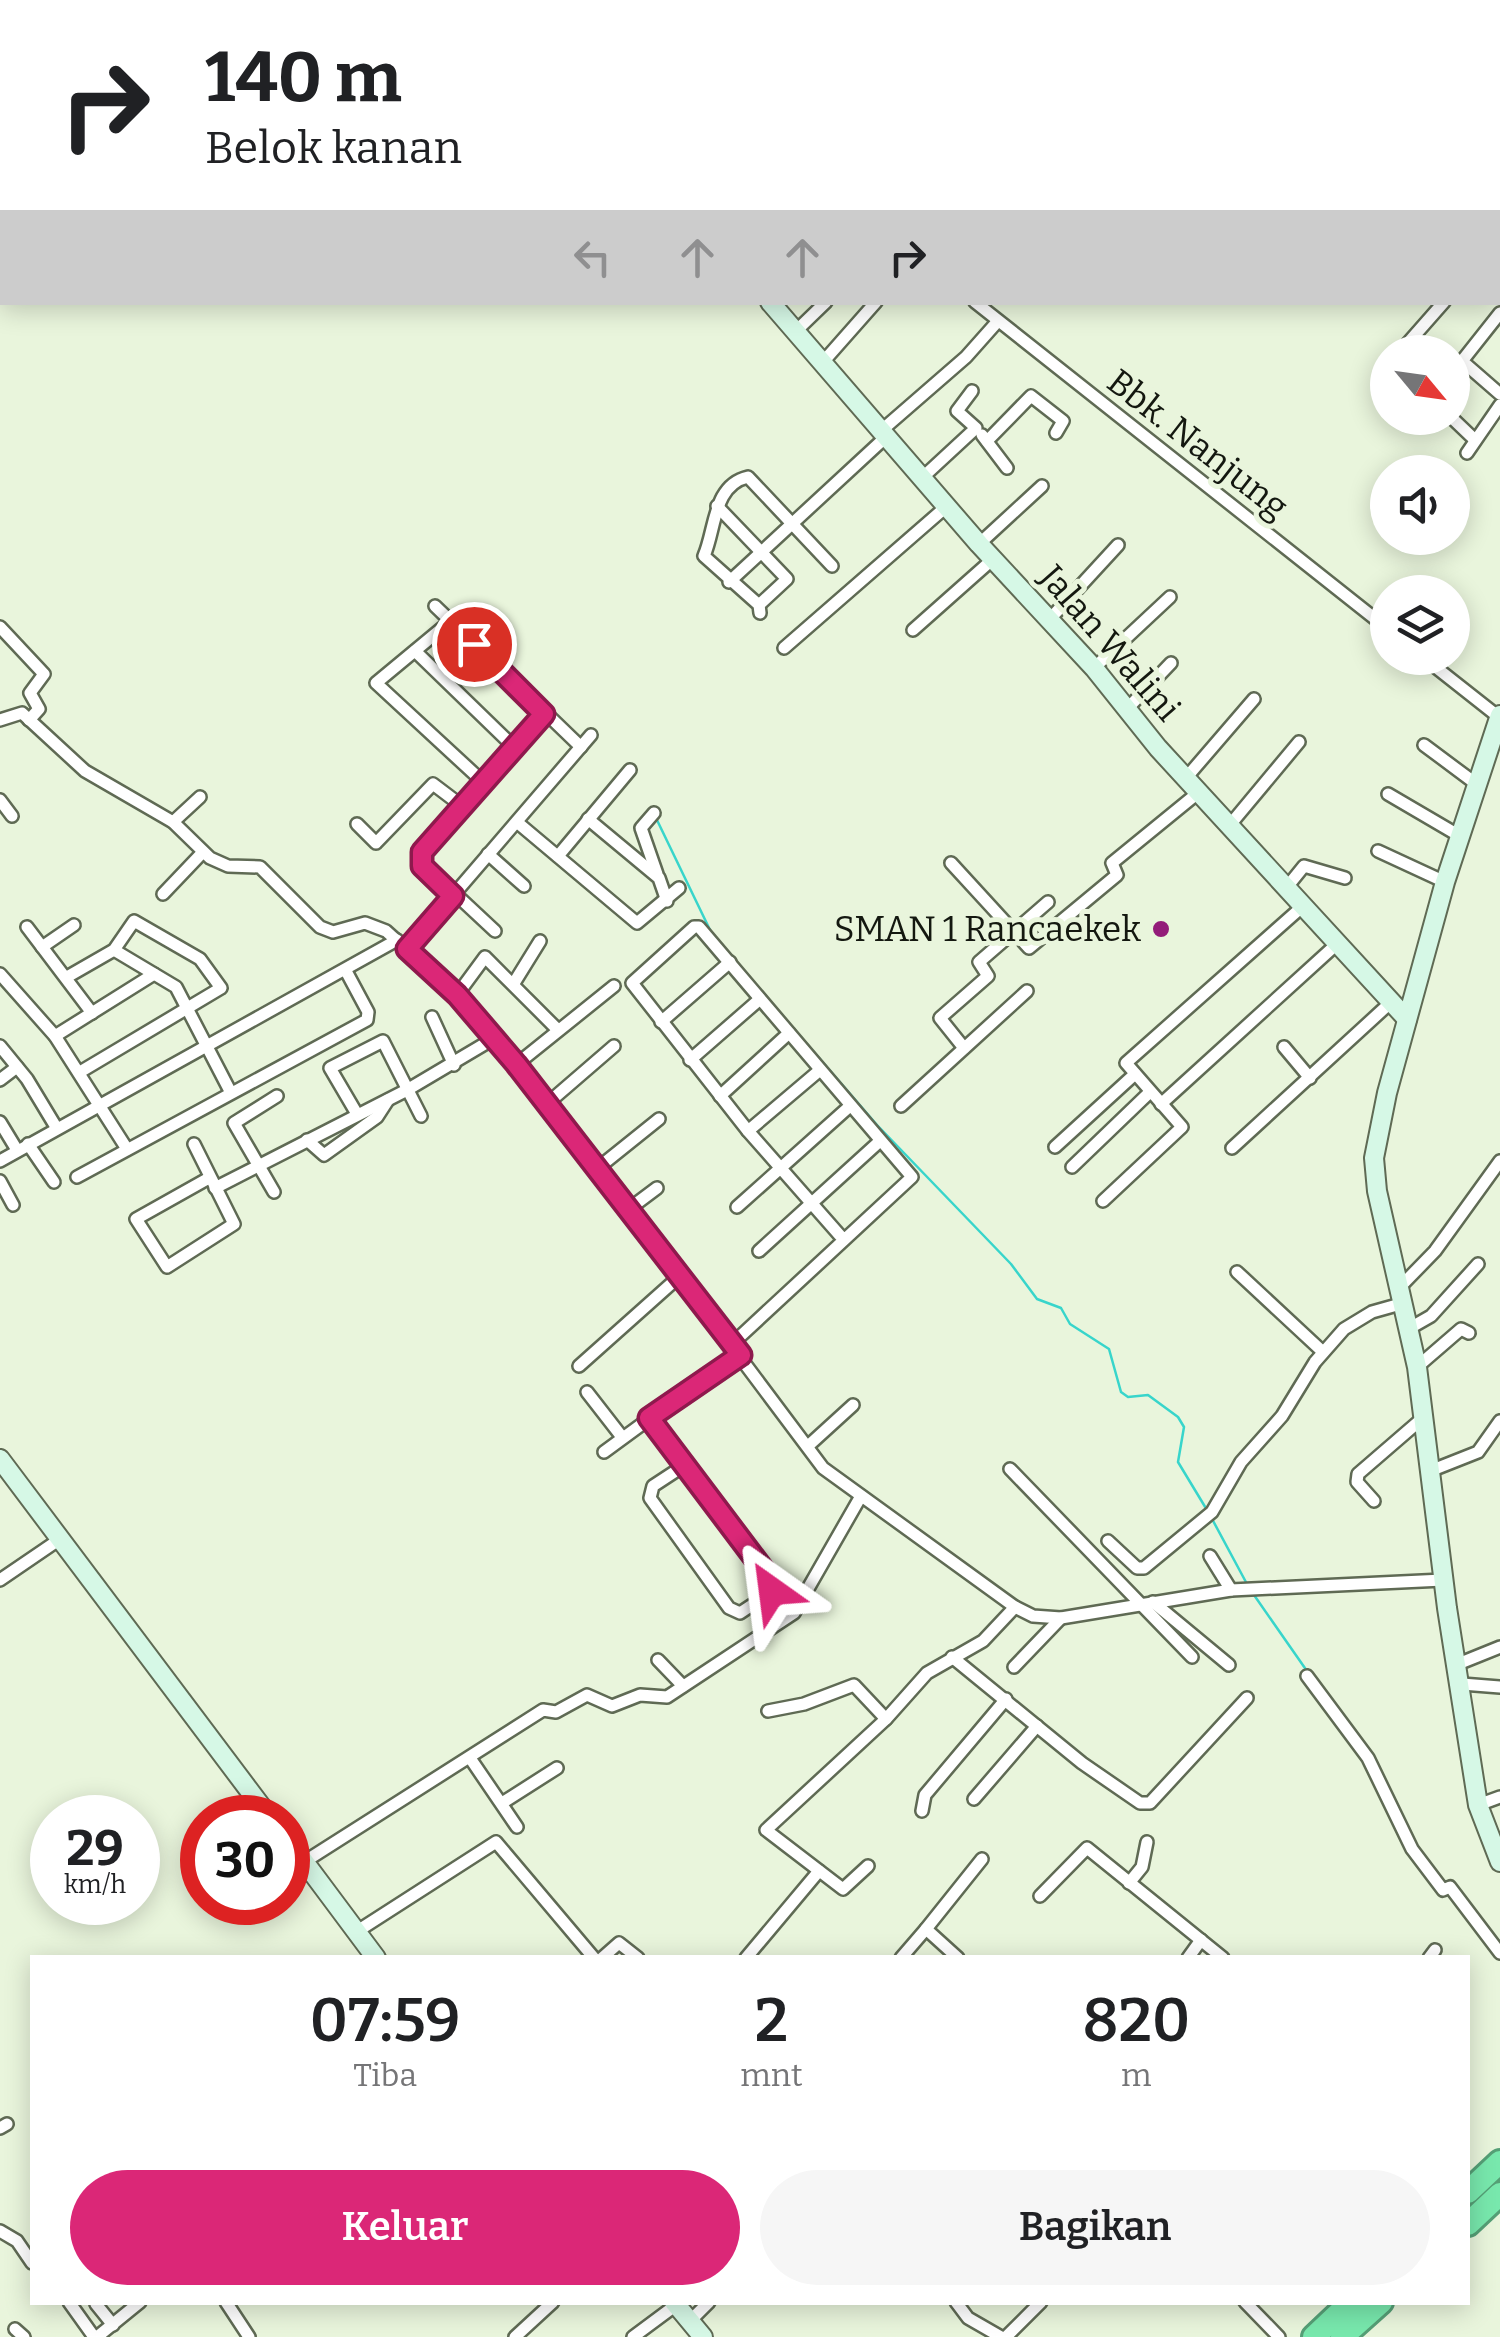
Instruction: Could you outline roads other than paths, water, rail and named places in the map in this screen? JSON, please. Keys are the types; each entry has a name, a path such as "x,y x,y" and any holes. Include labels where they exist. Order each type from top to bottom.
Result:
{"highway":[{"path":"1470,2190 1500,2162"},
{"path":"1470,2222 1500,2194"},
{"path":"1314,2337 1348,2305"},
{"path":"1342,2337 1377,2305"}],"street":[{"name":"Jalan Walini","path":"773,305 978,544 1094,668 1229,826 1339,942 1389,1004 1407,1019"},
{"path":"796,331 823,305"},
{"path":"823,362 873,305"},
{"name":"Bbk. Nanjung","path":"979,305 1370,615"},
{"path":"1415,335 1441,305"},
{"path":"1500,313 1462,362 1500,394"},
{"path":"729,582 966,357 998,321"},
{"path":"972,392 958,411 1007,468"},
{"path":"987,441 1031,396 1063,421 1056,433"},
{"path":"1467,453 1500,406"},
{"path":"924,477 976,428"},
{"path":"1470,434 1476,440"},
{"path":"717,506 788,579 759,609 704,556 717,506 722,495 745,476 832,566"},
{"path":"978,544 1042,486"},
{"path":"784,648 947,506"},
{"path":"1048,620 1118,545"},
{"path":"913,630 992,559"},
{"path":"1094,668 1170,596"},
{"path":"435,606 581,747"},
{"path":"452,620 377,684 482,782"},
{"path":"0,627 44,674 30,693 38,709 29,720"},
{"path":"415,650 514,746"},
{"path":"1127,709 1172,663"},
{"path":"1446,675 1500,717 1458,834 1374,1158 1377,1191 1417,1367 1443,1580 1478,1805 1500,1862"},
{"path":"1186,778 1254,699"},
{"path":"0,720 20,712 85,771 173,822 203,852 228,866 260,867 328,931 365,922 402,944 457,995 548,1103 682,1275 823,1468 1016,1607 1033,1616 1061,1618 1243,1589 1443,1580"},
{"path":"494,931 419,860 544,714"},
{"path":"0,1161 56,1127 402,944 453,896 591,736"},
{"path":"1229,826 1299,742"},
{"path":"1424,745 1475,783"},
{"path":"558,856 630,770"},
{"path":"357,824 376,843 434,784 462,806"},
{"path":"951,862 1030,948 1117,874 1112,863 1118,856 1141,842 1199,792"},
{"path":"1388,794 1458,834"},
{"path":"173,822 200,797"},
{"path":"0,800 12,816"},
{"path":"623,849 654,813"},
{"path":"588,820 659,878"},
{"path":"518,822 637,924 679,888"},
{"path":"640,828 666,901"},
{"path":"1378,851 1445,882"},
{"path":"163,894 203,852"},
{"path":"488,854 524,886"},
{"path":"1287,887 1304,866 1344,878"},
{"path":"964,1048 940,1018 988,976 979,962 1048,902"},
{"path":"1103,1201 1182,1130 1126,1063 1303,906"},
{"path":"67,978 114,950 134,921 200,959 220,991 80,1072"},
{"path":"42,947 74,924"},
{"path":"733,1343 911,1180 911,1174 697,926 632,983 748,1132 843,1239"},
{"path":"27,927 92,1013"},
{"path":"514,983 540,941"},
{"path":"1161,1104 1339,942"},
{"path":"114,950 176,987 230,1091"},
{"path":"457,995 484,956 558,1030"},
{"path":"661,1022 730,962"},
{"path":"77,1176 368,1020 368,1012 346,971"},
{"path":"0,974 55,1036 127,1150"},
{"path":"55,1036 154,974"},
{"path":"516,1064 614,986"},
{"path":"901,1106 1028,991"},
{"path":"690,1060 760,999"},
{"path":"1232,1148 1389,1004"},
{"path":"432,1017 454,1065"},
{"path":"720,1096 790,1034"},
{"path":"194,1144 212,1183 234,1224 167,1267 136,1219 212,1183 258,1166 454,1065 494,1039"},
{"path":"356,1114 330,1068 381,1042 421,1116"},
{"path":"0,1046 56,1127"},
{"path":"548,1103 614,1046"},
{"path":"1284,1047 1310,1078"},
{"path":"0,1080 17,1067"},
{"path":"748,1132 820,1070"},
{"path":"1056,1147 1135,1074"},
{"path":"1072,1167 1150,1092"},
{"path":"274,1192 234,1122 277,1096"},
{"path":"307,1140 324,1155 376,1118 388,1100"},
{"path":"737,1207 850,1106"},
{"path":"598,1168 659,1120"},
{"path":"0,1122 54,1182"},
{"path":"759,1251 880,1141"},
{"path":"1108,1541 1140,1570 1210,1514 1241,1462 1282,1416 1323,1352 1354,1321 1402,1294 1498,1168"},
{"path":"0,1181 13,1206"},
{"path":"629,1209 657,1188"},
{"path":"1410,1328 1431,1316 1478,1264"},
{"path":"1236,1272 1323,1352"},
{"path":"579,1366 682,1275"},
{"path":"1417,1367 1461,1328 1469,1334"},
{"path":"604,1452 741,1355"},
{"path":"587,1392 622,1437"},
{"path":"808,1446 853,1404"},
{"path":"1374,1501 1356,1482 1358,1474 1424,1417"},
{"path":"649,1418 685,1465 774,1586 740,1613 729,1608 650,1498 653,1486 685,1465"},
{"path":"1430,1470 1478,1452 1500,1421"},
{"path":"0,1459 253,1795"},
{"path":"1010,1469 1192,1658"},
{"path":"310,1858 543,1710 556,1712 587,1695 612,1706 640,1695 666,1698 794,1613 861,1496"},
{"path":"0,1580 60,1539"},
{"path":"1210,1556 1243,1589"},
{"path":"1153,1602 1230,1665"},
{"path":"868,1866 843,1889 766,1830 886,1719 927,1673 982,1641 1016,1607"},
{"path":"1014,1667 1061,1618"},
{"path":"1458,1664 1500,1647"},
{"path":"952,1657 1130,1800 1150,1802 1247,1698"},
{"path":"658,1660 682,1686"},
{"path":"1307,1676 1368,1758 1412,1849 1500,1953"},
{"path":"1462,1684 1500,1687"},
{"path":"768,1711 804,1704 854,1685 886,1719"},
{"path":"922,1811 925,1795 1006,1699"},
{"path":"974,1799 1037,1726"},
{"path":"470,1758 517,1827"},
{"path":"502,1803 557,1768"},
{"path":"1478,1805 1500,1798"},
{"path":"356,1932 496,1842 591,1955"},
{"path":"1129,1883 1142,1867 1147,1842"},
{"path":"1040,1896 1086,1848 1220,1955"},
{"path":"904,1955 982,1860"},
{"path":"310,1870 374,1955"},
{"path":"749,1955 819,1871"},
{"path":"926,1929 955,1955"},
{"path":"1190,1955 1200,1940"},
{"path":"605,1955 619,1942 634,1955"},
{"path":"0,2231 17,2241 30,2260"},
{"path":"71,2305 96,2337 136,2305"},
{"path":"97,2305 113,2325"},
{"path":"228,2305 249,2337"},
{"path":"515,2337 550,2305"},
{"path":"634,2337 674,2305"},
{"path":"676,2305 696,2331 708,2305"},
{"path":"958,2305 968,2318 1003,2337 1037,2305"},
{"path":"1247,2305 1279,2337"}],"waterway":[{"path":"656,818 711,932"},
{"path":"729,954 877,1125 1011,1264 1037,1299 1061,1308 1070,1324 1109,1349 1121,1392 1128,1397 1148,1395 1178,1417 1184,1427 1178,1462 1207,1510"},
{"path":"1211,1517 1247,1584"},
{"path":"1254,1595 1307,1671"}],"place":[{"name":"SMAN 1 Rancaekek","path":"1161,929"}]}
